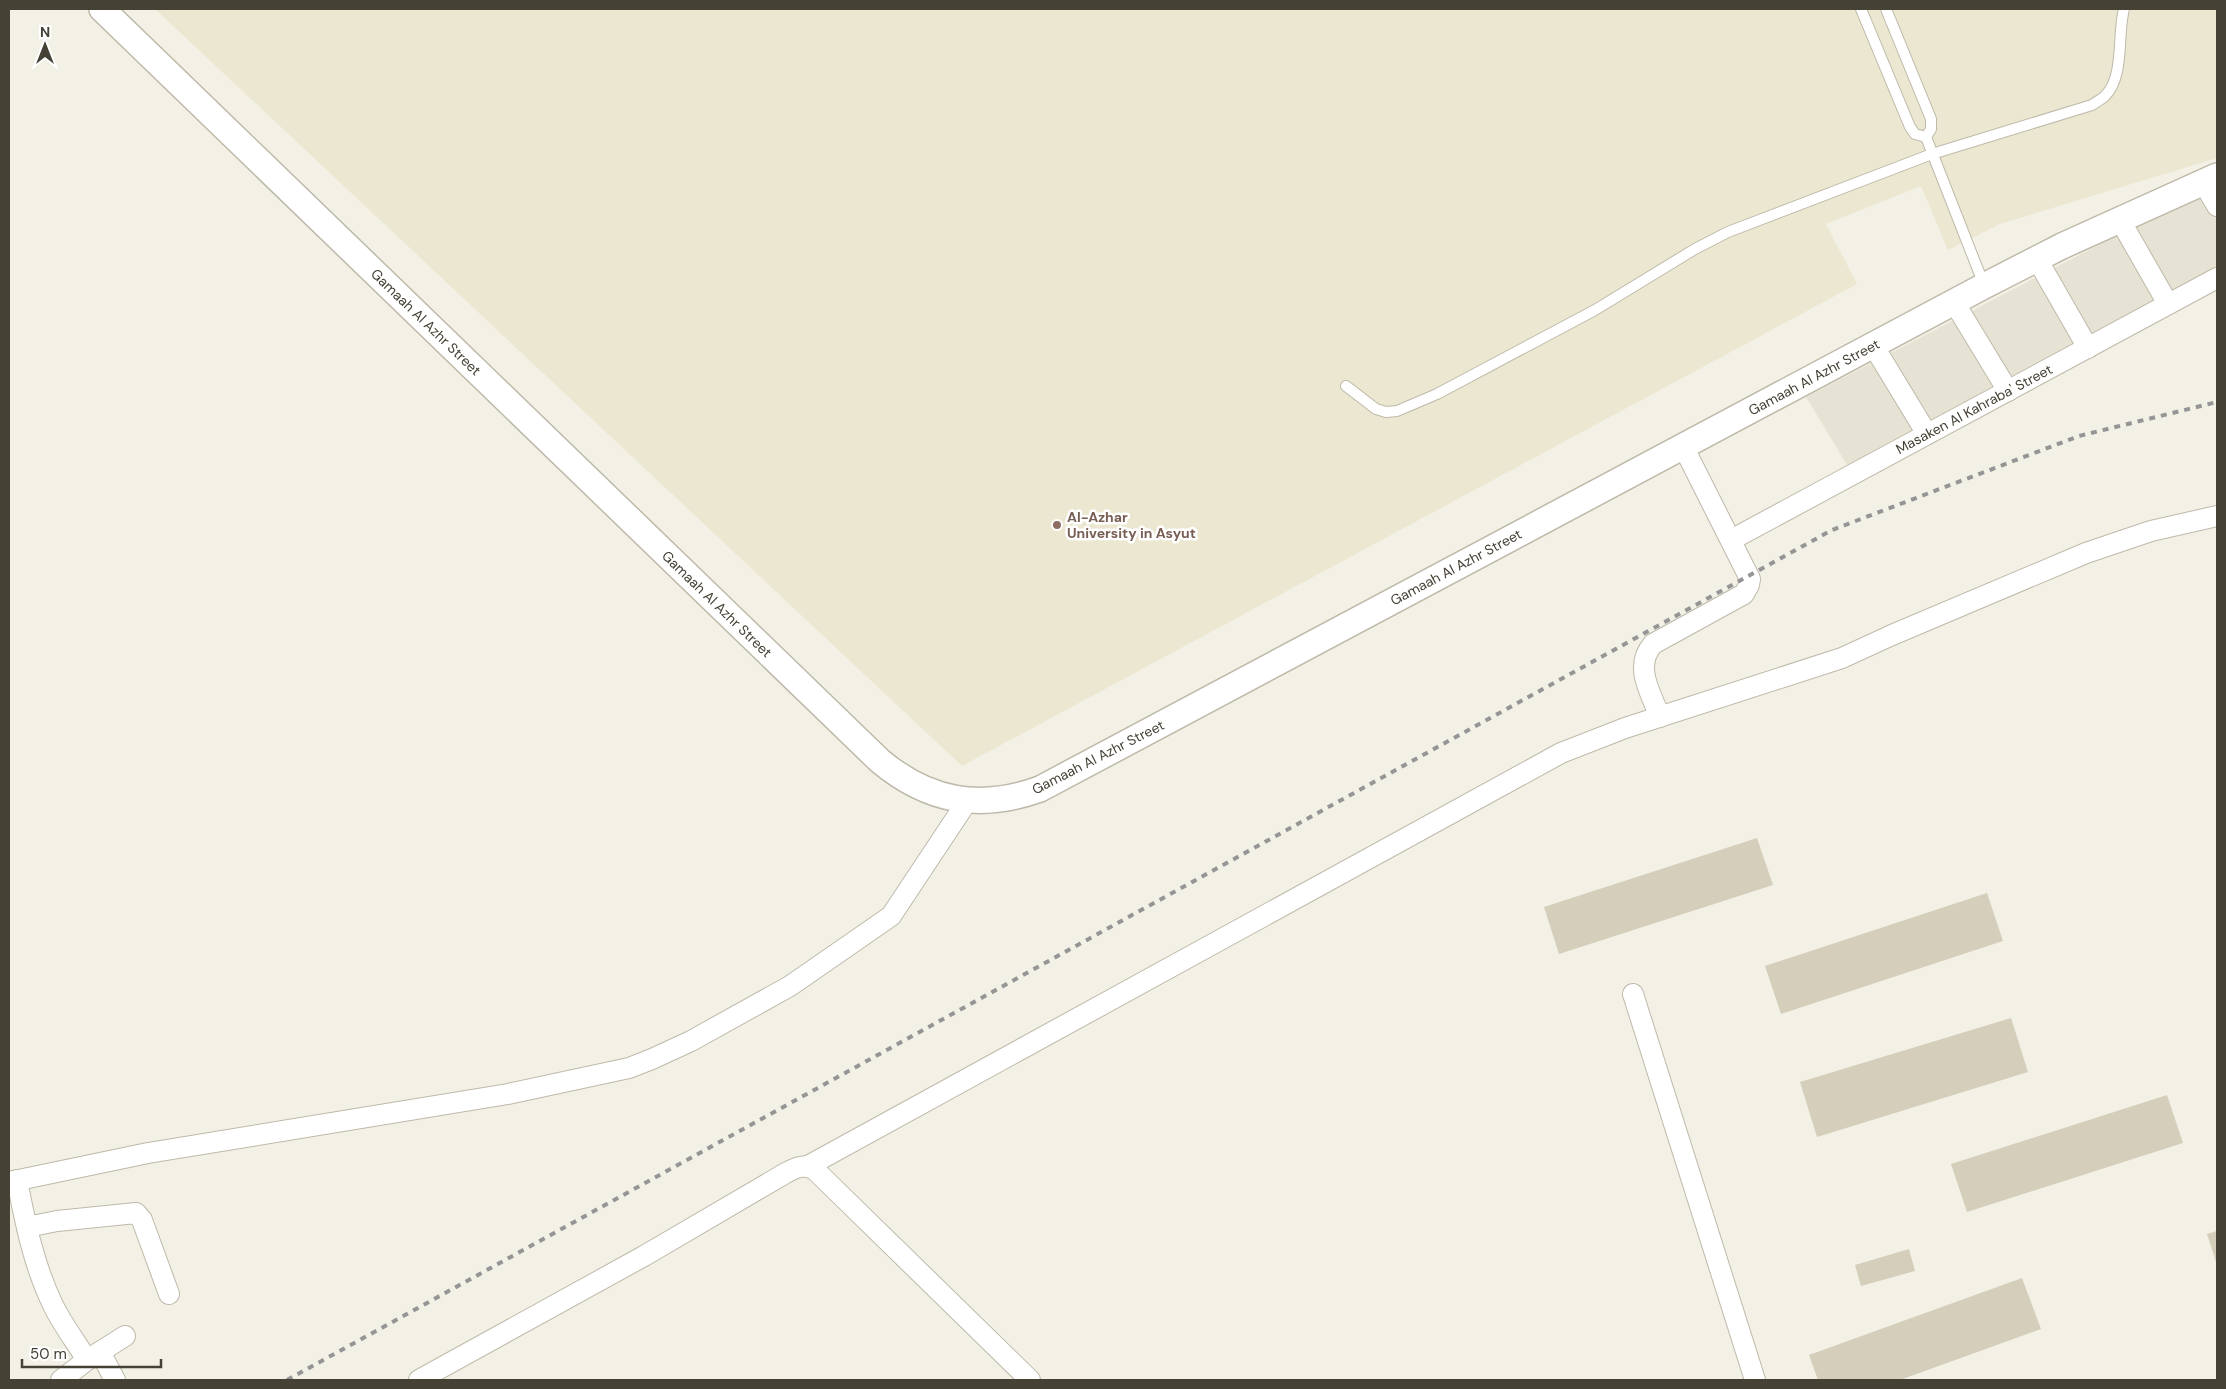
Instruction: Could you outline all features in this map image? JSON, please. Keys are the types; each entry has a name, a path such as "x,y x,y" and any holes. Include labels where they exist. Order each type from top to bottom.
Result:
{"street":[{"name":"Gamaah Al Azhr Street","path":"102,9 880,761 911,784 939,795 968,800 1004,800 1040,789 1984,286 2036,259 2210,179"},
{"path":"2210,179 2217,206"},
{"path":"2120,220 2168,304"},
{"path":"2036,259 2088,348"},
{"name":"Masaken Al Kahraba' Street","path":"1731,540 2217,278"},
{"path":"1954,302 2008,391"},
{"path":"1873,345 1927,434"},
{"path":"1660,717 1643,672 1646,654 1653,644 1739,597 1747,590 1750,579 1749,573 1683,446"},
{"path":"419,1380 644,1256 784,1174 795,1168 808,1166 1546,760 1598,738 1842,658 1892,634 2086,553 2151,531 2217,516"},
{"path":"115,1380 53,1306 40,1276 13,1181 148,1153 508,1094 629,1068 652,1059 691,1041 790,986 891,916 968,800"},
{"path":"1633,994 1754,1380"},
{"path":"808,1166 1030,1380"},
{"path":"27,1227 57,1221 136,1213 142,1220 168,1294"},
{"path":"61,1380 125,1336"}],"lane":[{"path":"1862,9 1910,127 1915,134 1926,137"},
{"path":"1886,9 1931,119 1931,129 1926,137"},
{"path":"1346,386 1376,409 1386,412 1397,411 1438,394 1595,310 1695,249 1728,232 1932,154 2092,105 2106,96 2113,82 2118,62 2124,9"},
{"path":"1926,137 1984,286"}],"shaded area":[{"name":"Al-Azhar University in Asyut","path":"155,9 2217,9 2217,158 2000,224 1948,250 1921,186 1826,224 1857,284 962,766"},
{"path":"2217,186 2217,271 1850,470 1806,397 2183,201"}],"building":[{"path":"1757,838 1773,885 1559,954 1544,907"},
{"path":"1987,893 2003,941 1781,1014 1765,966"},
{"path":"2011,1018 2028,1072 1817,1137 1800,1082"},
{"path":"2167,1095 2183,1143 1967,1212 1951,1164"},
{"path":"2217,1231 2217,1265 2207,1234"},
{"path":"1909,1249 1915,1271 1861,1286 1855,1265"},
{"path":"2022,1278 2041,1329 1900,1380 1818,1380 1809,1355"}],"railway":[{"path":"287,1380 1832,530 2079,436 2217,402"}],"place":[{"name":"Al-Azhar University in Asyut","path":"1057,525"}]}
